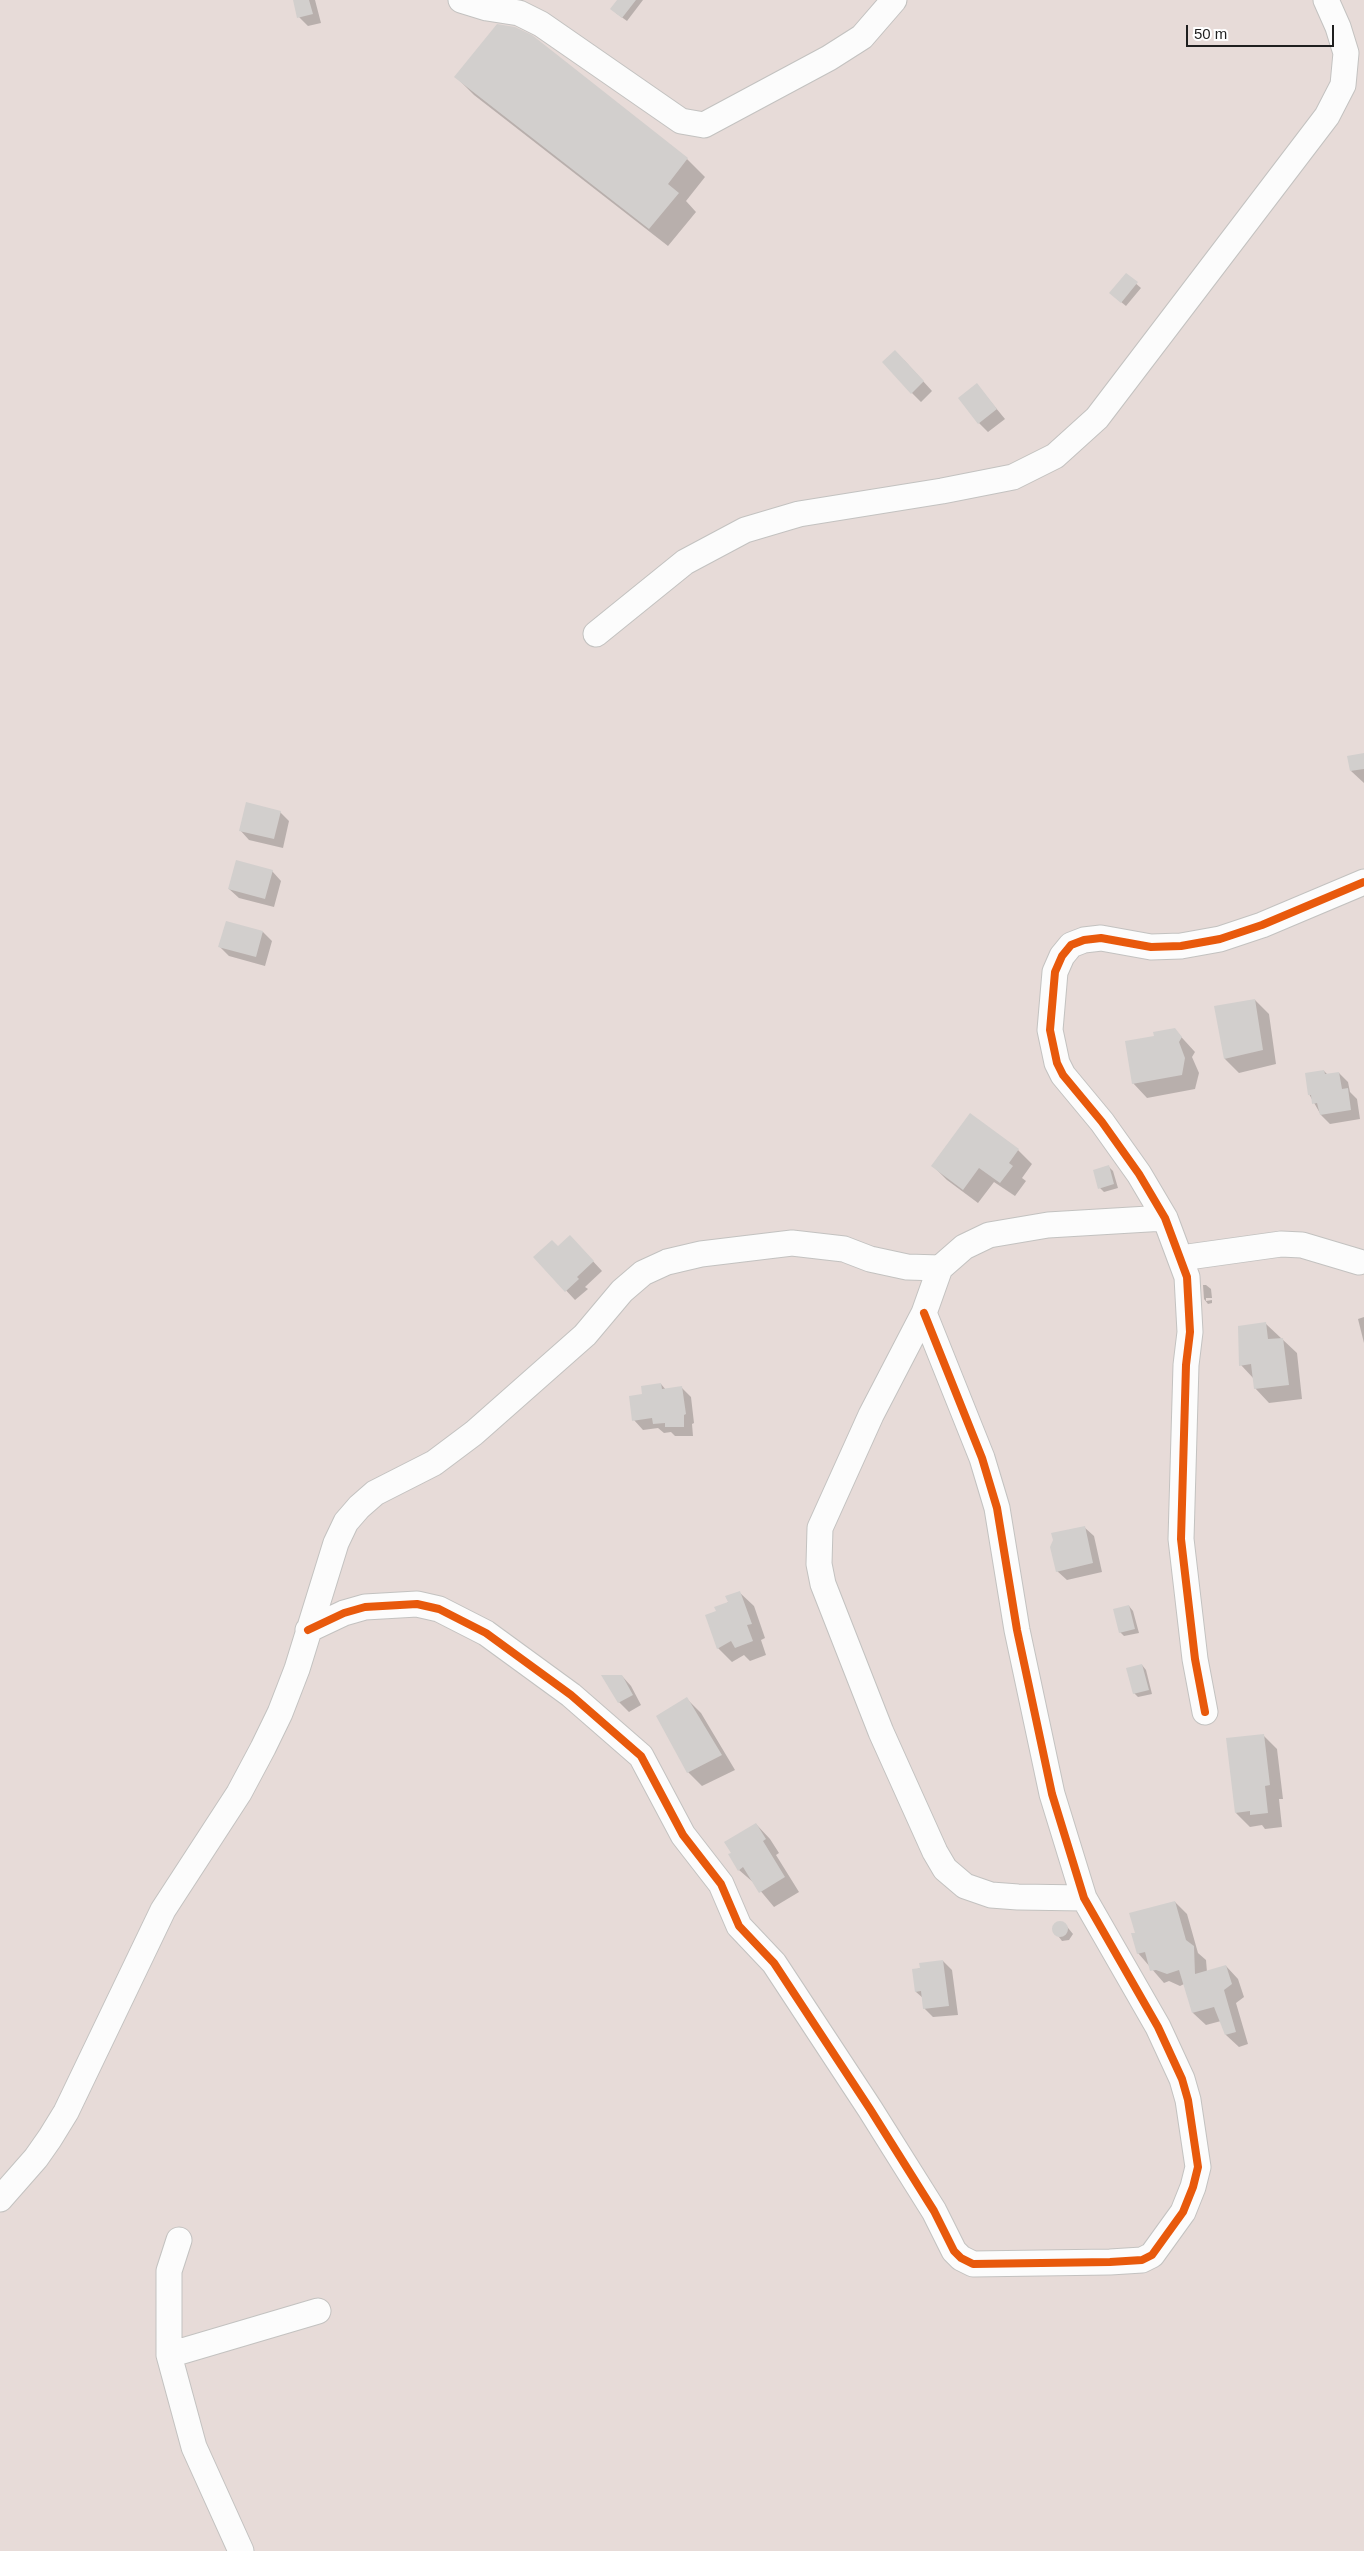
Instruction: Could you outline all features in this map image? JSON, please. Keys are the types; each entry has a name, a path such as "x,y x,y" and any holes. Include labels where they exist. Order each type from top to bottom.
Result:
{"street":[{"path":"461,0 487,8 519,13 541,24 680,121 704,125 829,58 862,37 894,0"},
{"path":"596,634 685,562 745,530 799,514 942,491 1013,477 1055,456 1097,418 1327,116 1355,56 1338,27 1326,0"},
{"path":"1205,1712 1195,1659 1181,1539 1186,1365 1190,1332 1187,1277 1165,1218 1118,1143 1063,1075 1057,1063 1050,1030 1055,972 1062,956 1070,945 1084,940 1101,938 1151,947 1181,946 1220,938 1262,925 1364,882"},
{"path":"1084,1898 991,1895 965,1886 946,1869 935,1852 881,1732 823,1584 818,1546 820,1528 827,1507 924,1313 940,1268 964,1247 997,1234 1048,1225 1165,1218"},
{"path":"0,2199 36,2158 66,2112 163,1910 239,1793 280,1713 336,1543 346,1522 359,1507 375,1493 434,1463 474,1433 585,1335 622,1291 643,1273 667,1262 701,1254 792,1243 844,1249 870,1259 907,1267 940,1268"},
{"path":"1181,1258 1281,1244 1302,1244 1360,1262"},
{"path":"308,1630 344,1613 364,1607 417,1604 439,1609 486,1633 564,1690 641,1756 683,1835 721,1884 740,1926 774,1963 924,2195 954,2251 961,2258 973,2264 1142,2260 1152,2255 1163,2244 1183,2212 1194,2186 1198,2167 1196,2144 1182,2079 1158,2027 1084,1898 1052,1794 1017,1630 997,1508 982,1458 924,1313"},
{"path":"179,2240 169,2271 169,2355 194,2447 241,2551"},
{"path":"169,2355 318,2311"}],"shaded area":[{"path":"0,0 1364,0 1364,2551 0,2551"}],"building":[{"path":"293,0 309,0 313,14 297,18"},
{"path":"617,0 636,0 622,18 610,9"},
{"path":"497,24 515,27 532,35 688,158 668,184 679,193 649,229 454,77"},
{"path":"1126,273 1138,282 1121,303 1109,293"},
{"path":"895,350 924,381 911,394 882,362"},
{"path":"977,383 997,409 978,424 958,398"},
{"path":"1364,753 1364,769 1350,771 1347,756"},
{"path":"246,802 281,811 274,839 239,831"},
{"path":"236,860 273,870 265,899 228,889"},
{"path":"226,921 263,931 256,957 218,947"},
{"path":"1255,999 1263,1050 1224,1059 1214,1006"},
{"path":"1175,1028 1182,1037 1179,1042 1185,1058 1182,1075 1132,1084 1125,1041 1154,1036 1153,1032"},
{"path":"1324,1070 1325,1074 1339,1072 1342,1089 1348,1088 1351,1110 1320,1115 1317,1103 1312,1104 1311,1095 1308,1095 1305,1073"},
{"path":"970,1113 1019,1149 1009,1163 1013,1166 1000,1183 979,1168 963,1190 931,1166"},
{"path":"1109,1165 1114,1184 1098,1189 1093,1170"},
{"path":"570,1235 594,1261 565,1292 533,1257 552,1240 558,1246"},
{"path":"1266,1322 1268,1339 1283,1338 1289,1385 1254,1389 1251,1364 1239,1366 1238,1326"},
{"path":"661,1383 662,1389 682,1386 686,1414 684,1415 684,1427 665,1427 665,1423 653,1424 652,1418 632,1421 629,1396 642,1394 641,1386"},
{"path":"1085,1526 1093,1563 1056,1572 1050,1547 1053,1540 1051,1533"},
{"path":"740,1591 752,1624 747,1625 753,1641 735,1648 731,1641 717,1649 705,1615 716,1611 714,1607 728,1602 725,1596"},
{"path":"1129,1605 1135,1629 1119,1633 1113,1609"},
{"path":"1142,1664 1149,1690 1133,1694 1126,1668"},
{"path":"601,1675 622,1675 633,1695 618,1703"},
{"path":"687,1697 722,1755 687,1773 656,1716"},
{"path":"1264,1734 1270,1785 1265,1786 1268,1813 1250,1815 1250,1811 1235,1813 1226,1738"},
{"path":"756,1823 766,1839 763,1841 785,1877 759,1893 743,1867 738,1871 728,1854 731,1853 724,1842"},
{"path":"1175,1901 1186,1940 1194,1946 1195,1974 1226,1965 1232,1984 1224,1990 1236,2032 1225,2035 1214,2007 1192,2013 1179,1970 1167,1974 1156,1970 1150,1971 1145,1952 1137,1954 1131,1933 1135,1933 1129,1913"},
{"path":"1057,1921 1063,1921 1068,1926 1066,1935 1057,1937 1052,1932 1052,1926"},
{"path":"943,1960 949,2006 923,2009 921,1991 915,1992 912,1969 920,1968 919,1963"}],"cycle path":[{"path":"1205,1712 1195,1659 1181,1539 1186,1365 1190,1332 1187,1277 1165,1218 1139,1174 1102,1122 1063,1075 1057,1063 1050,1030 1055,972 1062,956 1071,945 1084,940 1101,938 1151,947 1181,946 1220,939 1262,925 1364,882"},
{"path":"308,1630 344,1613 365,1607 417,1604 439,1609 486,1633 571,1695 641,1756 683,1835 721,1884 739,1926 774,1963 870,2109 934,2211 954,2251 961,2258 973,2264 1110,2262 1142,2260 1152,2255 1183,2212 1193,2187 1198,2167 1188,2100 1182,2079 1158,2027 1084,1898 1052,1794 1017,1630 997,1508 982,1458 924,1313"}]}
